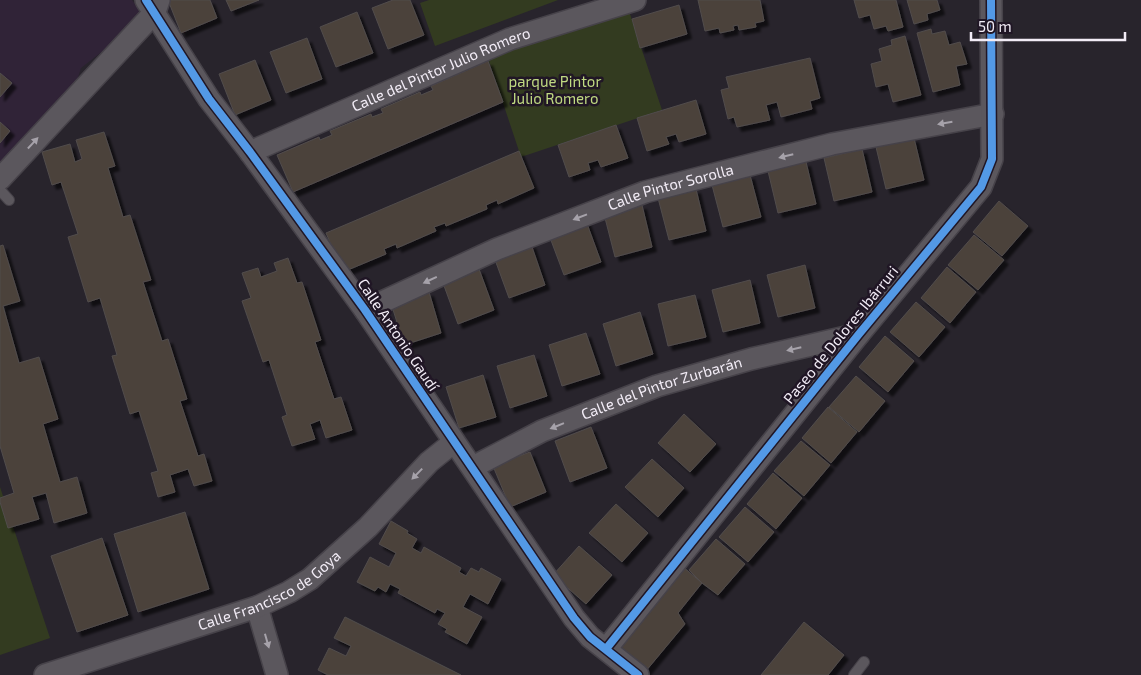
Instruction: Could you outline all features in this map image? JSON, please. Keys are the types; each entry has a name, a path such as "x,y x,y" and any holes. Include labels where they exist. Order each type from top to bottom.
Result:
{"street":[{"name":"Calle del Pintor Julio Romero","path":"250,152 510,40 635,0"},
{"name":"Paseo de Dolores Ibárruri","path":"606,649 859,334 980,187 992,159 991,0"},
{"name":"Calle Antonio Gaudí","path":"153,4 209,98 366,310 574,618 590,637 638,675"},
{"path":"0,179 153,4"},
{"name":"Calle Pintor Sorolla","path":"366,310 497,249 645,192 832,144 993,114"},
{"name":"Calle del Pintor Zurbarán","path":"473,467 542,432 657,386 751,359 859,334"},
{"name":"Calle Francisco de Goya","path":"45,675 258,606 289,592 310,579 368,527 429,462 454,442"},
{"path":"258,606 277,675"}],"lane":[{"path":"0,190 9,200"},
{"path":"854,675 864,662"}],"shaded area":[{"path":"0,0 132,0 145,18 81,68 76,84 0,168"}],"green space":[{"path":"429,0 558,0 435,46 420,3"},
{"name":"parque Pintor Julio Romero","path":"629,11 662,110 521,157 488,58"},
{"path":"0,487 50,638 0,655"}],"building":[{"path":"168,0 210,0 217,18 181,33"},
{"path":"226,0 259,0 231,11"},
{"path":"393,0 410,0 424,35 388,49 372,8"},
{"path":"698,0 760,0 764,21 755,23 756,27 739,30 738,25 733,26 734,30 720,33 719,28 705,31"},
{"path":"854,0 896,0 903,27 888,31 886,26 874,29 870,15 859,18"},
{"path":"907,0 937,0 940,10 927,14 928,20 914,24"},
{"path":"679,5 687,34 640,48 632,19"},
{"path":"357,12 373,53 336,67 320,27"},
{"path":"931,29 932,34 945,31 949,45 960,42 967,64 956,66 960,85 933,92 917,33"},
{"path":"905,36 921,95 893,102 888,84 876,87 871,64 882,61 879,49 892,45 891,40"},
{"path":"307,38 322,79 286,93 270,52"},
{"path":"810,58 820,98 810,101 812,109 781,117 777,102 766,105 770,120 737,127 734,117 728,119 721,90 729,88 726,77"},
{"path":"255,60 271,100 235,115 219,74"},
{"path":"488,61 503,102 293,192 277,155 319,137 320,140 332,135 330,131 371,114 372,117 383,113 381,109 420,92 421,95 433,90 431,86"},
{"path":"0,73 12,83 0,97"},
{"path":"696,100 706,134 679,142 676,134 666,137 669,144 647,151 637,118"},
{"path":"0,122 10,131 0,143"},
{"path":"616,125 628,158 601,167 598,160 588,163 590,170 569,177 558,145"},
{"path":"104,132 115,166 108,168 123,217 130,215 151,280 143,282 162,341 168,339 187,399 180,401 198,456 204,454 212,481 194,486 188,469 170,475 175,492 158,497 151,473 158,471 139,411 130,414 112,356 117,355 100,298 88,302 68,237 78,234 61,182 52,185 42,152 70,144 75,162 82,159 76,140"},
{"path":"914,138 924,180 886,189 876,147"},
{"path":"862,149 872,192 834,201 824,158"},
{"path":"519,151 534,188 498,204 497,200 486,205 487,209 446,226 445,223 434,227 436,231 397,248 396,244 384,249 386,254 343,272 326,233"},
{"path":"806,162 816,204 778,213 768,171"},
{"path":"750,175 761,217 723,227 712,185"},
{"path":"696,189 706,231 669,240 658,198"},
{"path":"999,201 1028,226 1002,256 973,232"},
{"path":"642,205 652,247 615,257 604,214"},
{"path":"586,221 601,262 564,275 549,235"},
{"path":"974,235 1004,260 978,290 948,265"},
{"path":"531,244 545,285 509,298 494,257"},
{"path":"3,245 20,301 3,306 19,363 39,357 58,419 43,424 60,482 77,477 87,513 54,523 46,493 32,497 39,519 8,528 0,502 0,498 14,493 0,446 0,246"},
{"path":"288,258 297,283 302,282 321,340 315,342 334,399 341,397 352,430 326,438 320,420 310,424 315,439 292,446 282,417 287,415 269,360 263,362 242,301 251,298 242,273 258,268 261,277 277,271 274,263"},
{"path":"805,265 815,308 778,317 767,275"},
{"path":"947,267 976,292 950,323 921,298"},
{"path":"479,269 494,310 458,324 443,283"},
{"path":"750,280 760,323 723,332 712,290"},
{"path":"429,292 441,333 404,345 391,303"},
{"path":"695,295 706,337 668,346 658,304"},
{"path":"916,302 945,327 919,357 890,332"},
{"path":"640,312 653,354 616,366 603,324"},
{"path":"586,333 600,374 562,386 549,345"},
{"path":"885,336 914,361 888,392 859,367"},
{"path":"534,355 547,396 510,408 497,366"},
{"path":"483,375 496,417 459,428 446,387"},
{"path":"856,376 885,401 859,432 829,407"},
{"path":"828,407 857,432 831,463 802,438"},
{"path":"684,414 716,444 690,472 658,443"},
{"path":"591,427 607,468 570,482 555,441"},
{"path":"801,441 830,465 804,496 774,471"},
{"path":"530,452 546,492 510,507 493,466"},
{"path":"652,459 684,488 658,517 625,487"},
{"path":"773,473 802,498 776,529 747,504"},
{"path":"616,504 648,533 622,562 589,533"},
{"path":"745,507 774,532 748,562 719,537"},
{"path":"185,512 209,589 138,612 114,534"},
{"path":"391,521 417,539 412,548 421,553 424,547 461,568 459,572 466,576 471,568 479,572 481,568 501,579 488,604 470,594 463,607 482,617 467,644 445,632 447,629 438,624 445,613 437,609 435,613 398,593 400,589 390,584 386,592 378,587 375,591 357,582 370,557 389,567 396,553 379,544"},
{"path":"102,538 128,615 77,632 51,556"},
{"path":"716,539 745,564 718,595 689,570"},
{"path":"579,546 612,575 586,604 553,575"},
{"path":"682,566 702,583 678,613 685,624 645,672 615,647"},
{"path":"345,617 461,675 328,675 318,670 329,648 346,656 351,646 334,638"},
{"path":"804,622 844,655 828,675 761,675"}],"cycle path":[{"path":"146,0 209,99 365,310 574,618 590,637 638,675"},
{"path":"606,649 859,334 981,187 992,159 991,0"}]}
